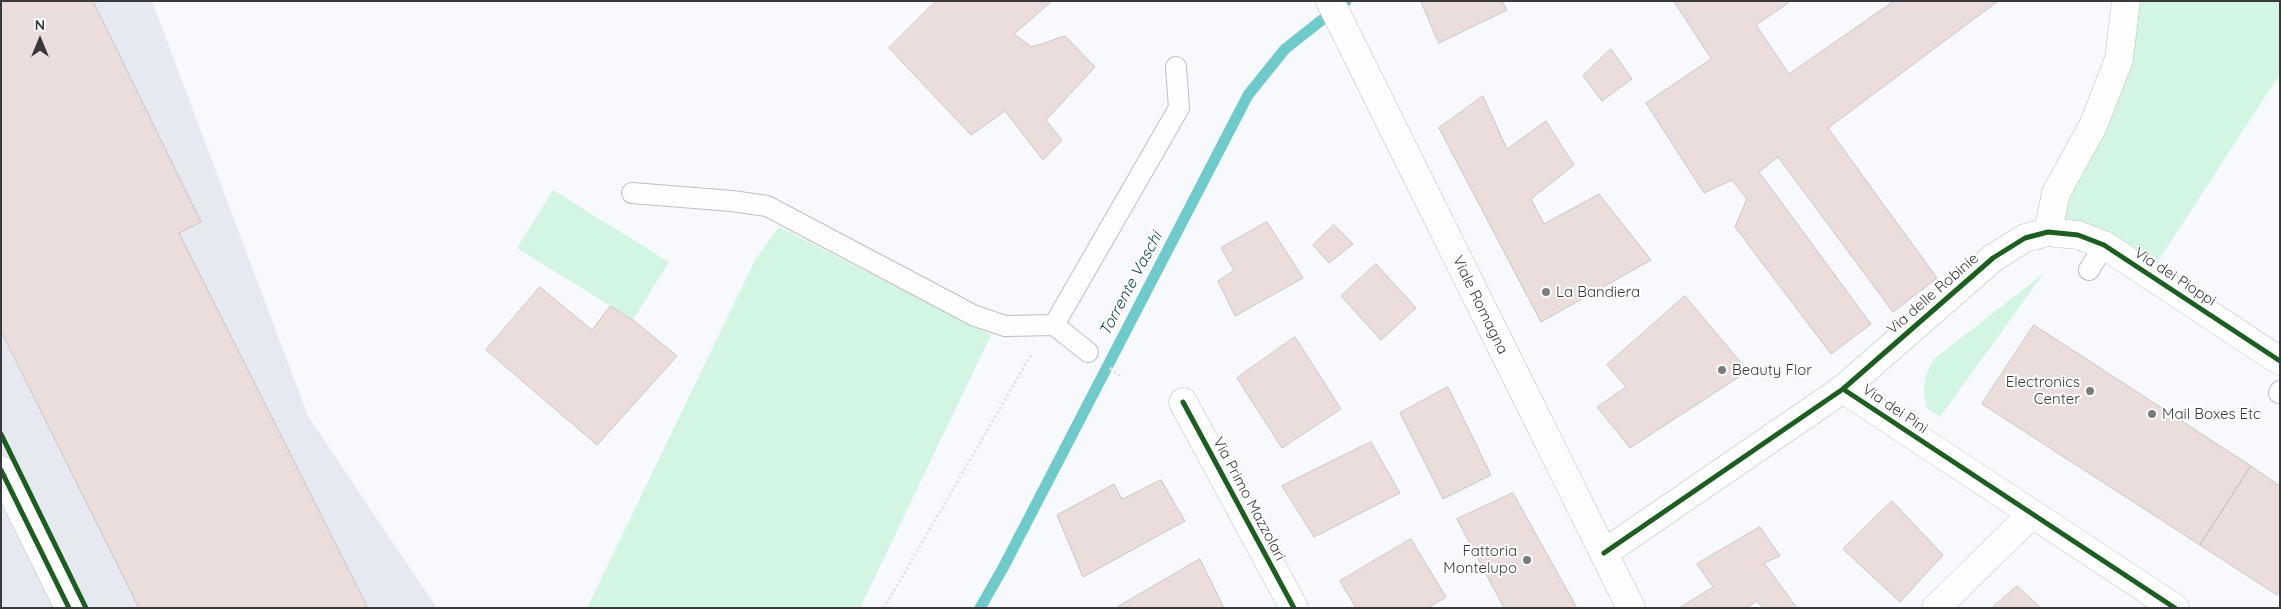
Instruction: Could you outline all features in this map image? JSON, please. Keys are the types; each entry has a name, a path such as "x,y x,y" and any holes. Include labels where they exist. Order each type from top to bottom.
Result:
{"street":[{"name":"Viale Romagna","path":"1330,1 1631,608"},
{"path":"2048,232 2056,193 2093,126 2119,59 2126,1"},
{"name":"Via dei Pioppi","path":"2048,232 2078,235 2104,245 2280,361"},
{"name":"Via delle Robinie","path":"1843,390 1993,258 2025,238 2048,232"},
{"name":"Via dei Pini","path":"1604,553 1843,390 2175,608"},
{"name":"Via Primo Mazzolari","path":"1182,402 1294,608"},
{"path":"1,470 69,608"},
{"path":"1936,608 2032,514"}],"lane":[{"path":"1054,326 1179,108 1176,67"},
{"path":"632,193 732,201 768,206 975,316 1005,326 1054,326 1088,352"},
{"path":"2089,270 2104,245"}],"path":[{"path":"884,608 1033,352"}],"shaded area":[{"path":"1,1 152,1 308,416 437,608 1,608"}],"green space":[{"path":"2127,1 2280,1 2280,74 2149,275 2048,232"},
{"path":"553,190 669,262 633,320 517,248"},
{"path":"779,227 991,335 860,608 587,608 755,260"},
{"path":"2044,273 1940,417 1927,408 1924,394 1925,383 1934,359"}],"building":[{"path":"1,1 93,1 201,222 179,233 368,608 139,608 1,331"},
{"path":"936,1 1052,1 1014,34 1032,47 1065,36 1095,67 1046,120 1062,140 1043,160 1005,111 971,135 889,48"},
{"path":"1421,1 1502,1 1507,10 1439,43"},
{"path":"1674,1 1786,1 1788,3 1756,25 1789,74 1894,1 1998,1 1828,128 1937,278 1893,312 1778,157 1759,172 1871,324 1831,354 1735,227 1747,199 1732,180 1704,193 1646,103 1711,59"},
{"path":"1611,49 1632,79 1602,101 1583,76"},
{"path":"1483,96 1507,149 1546,121 1574,165 1531,199 1544,224 1599,194 1651,260 1541,322 1439,128"},
{"path":"1267,222 1303,278 1235,316 1218,281 1234,270 1221,248"},
{"path":"1334,225 1353,244 1329,263 1313,245"},
{"path":"1376,264 1416,308 1381,340 1341,296"},
{"path":"540,287 592,330 610,306 633,320 677,356 597,445 486,350"},
{"path":"1685,296 1748,371 1630,448 1597,407 1626,387 1607,365"},
{"path":"2034,325 2251,466 2200,545 1982,404"},
{"path":"1295,337 1341,409 1282,448 1237,378"},
{"path":"1448,387 1491,475 1443,499 1400,413"},
{"path":"1371,442 1400,493 1314,537 1282,486"},
{"path":"2251,466 2280,486 2280,591 2277,595 2200,545"},
{"path":"1161,480 1185,521 1083,577 1057,515 1114,484 1122,499"},
{"path":"1513,493 1577,608 1504,608 1457,519"},
{"path":"1892,501 1943,555 1900,602 1843,549"},
{"path":"1760,527 1780,556 1764,563 1797,608 1762,608 1757,601 1746,608 1679,608 1713,587 1697,564"},
{"path":"1411,539 1446,597 1428,608 1356,608 1340,581"},
{"path":"1200,559 1224,608 1116,608"},
{"path":"2017,586 2041,608 1992,608"}],"waterway":[{"name":"Torrente Vaschi","path":"980,608 1003,568 1248,95 1285,49 1346,1"}],"cycle path":[{"path":"1604,553 1843,389 1993,258 2025,238 2048,232 2078,235 2104,245 2280,361"},
{"path":"1843,389 2175,608"},
{"path":"1183,402 1294,608"},
{"path":"1,434 86,608"},
{"path":"1,470 69,608"}],"place":[{"name":"La Bandiera","path":"1546,292"},
{"name":"Beauty Flor","path":"1722,370"},
{"name":"Electronics Center","path":"2090,391"},
{"name":"Mail Boxes Etc","path":"2152,414"},
{"name":"Fattoria Montelupo","path":"1527,560"}]}
